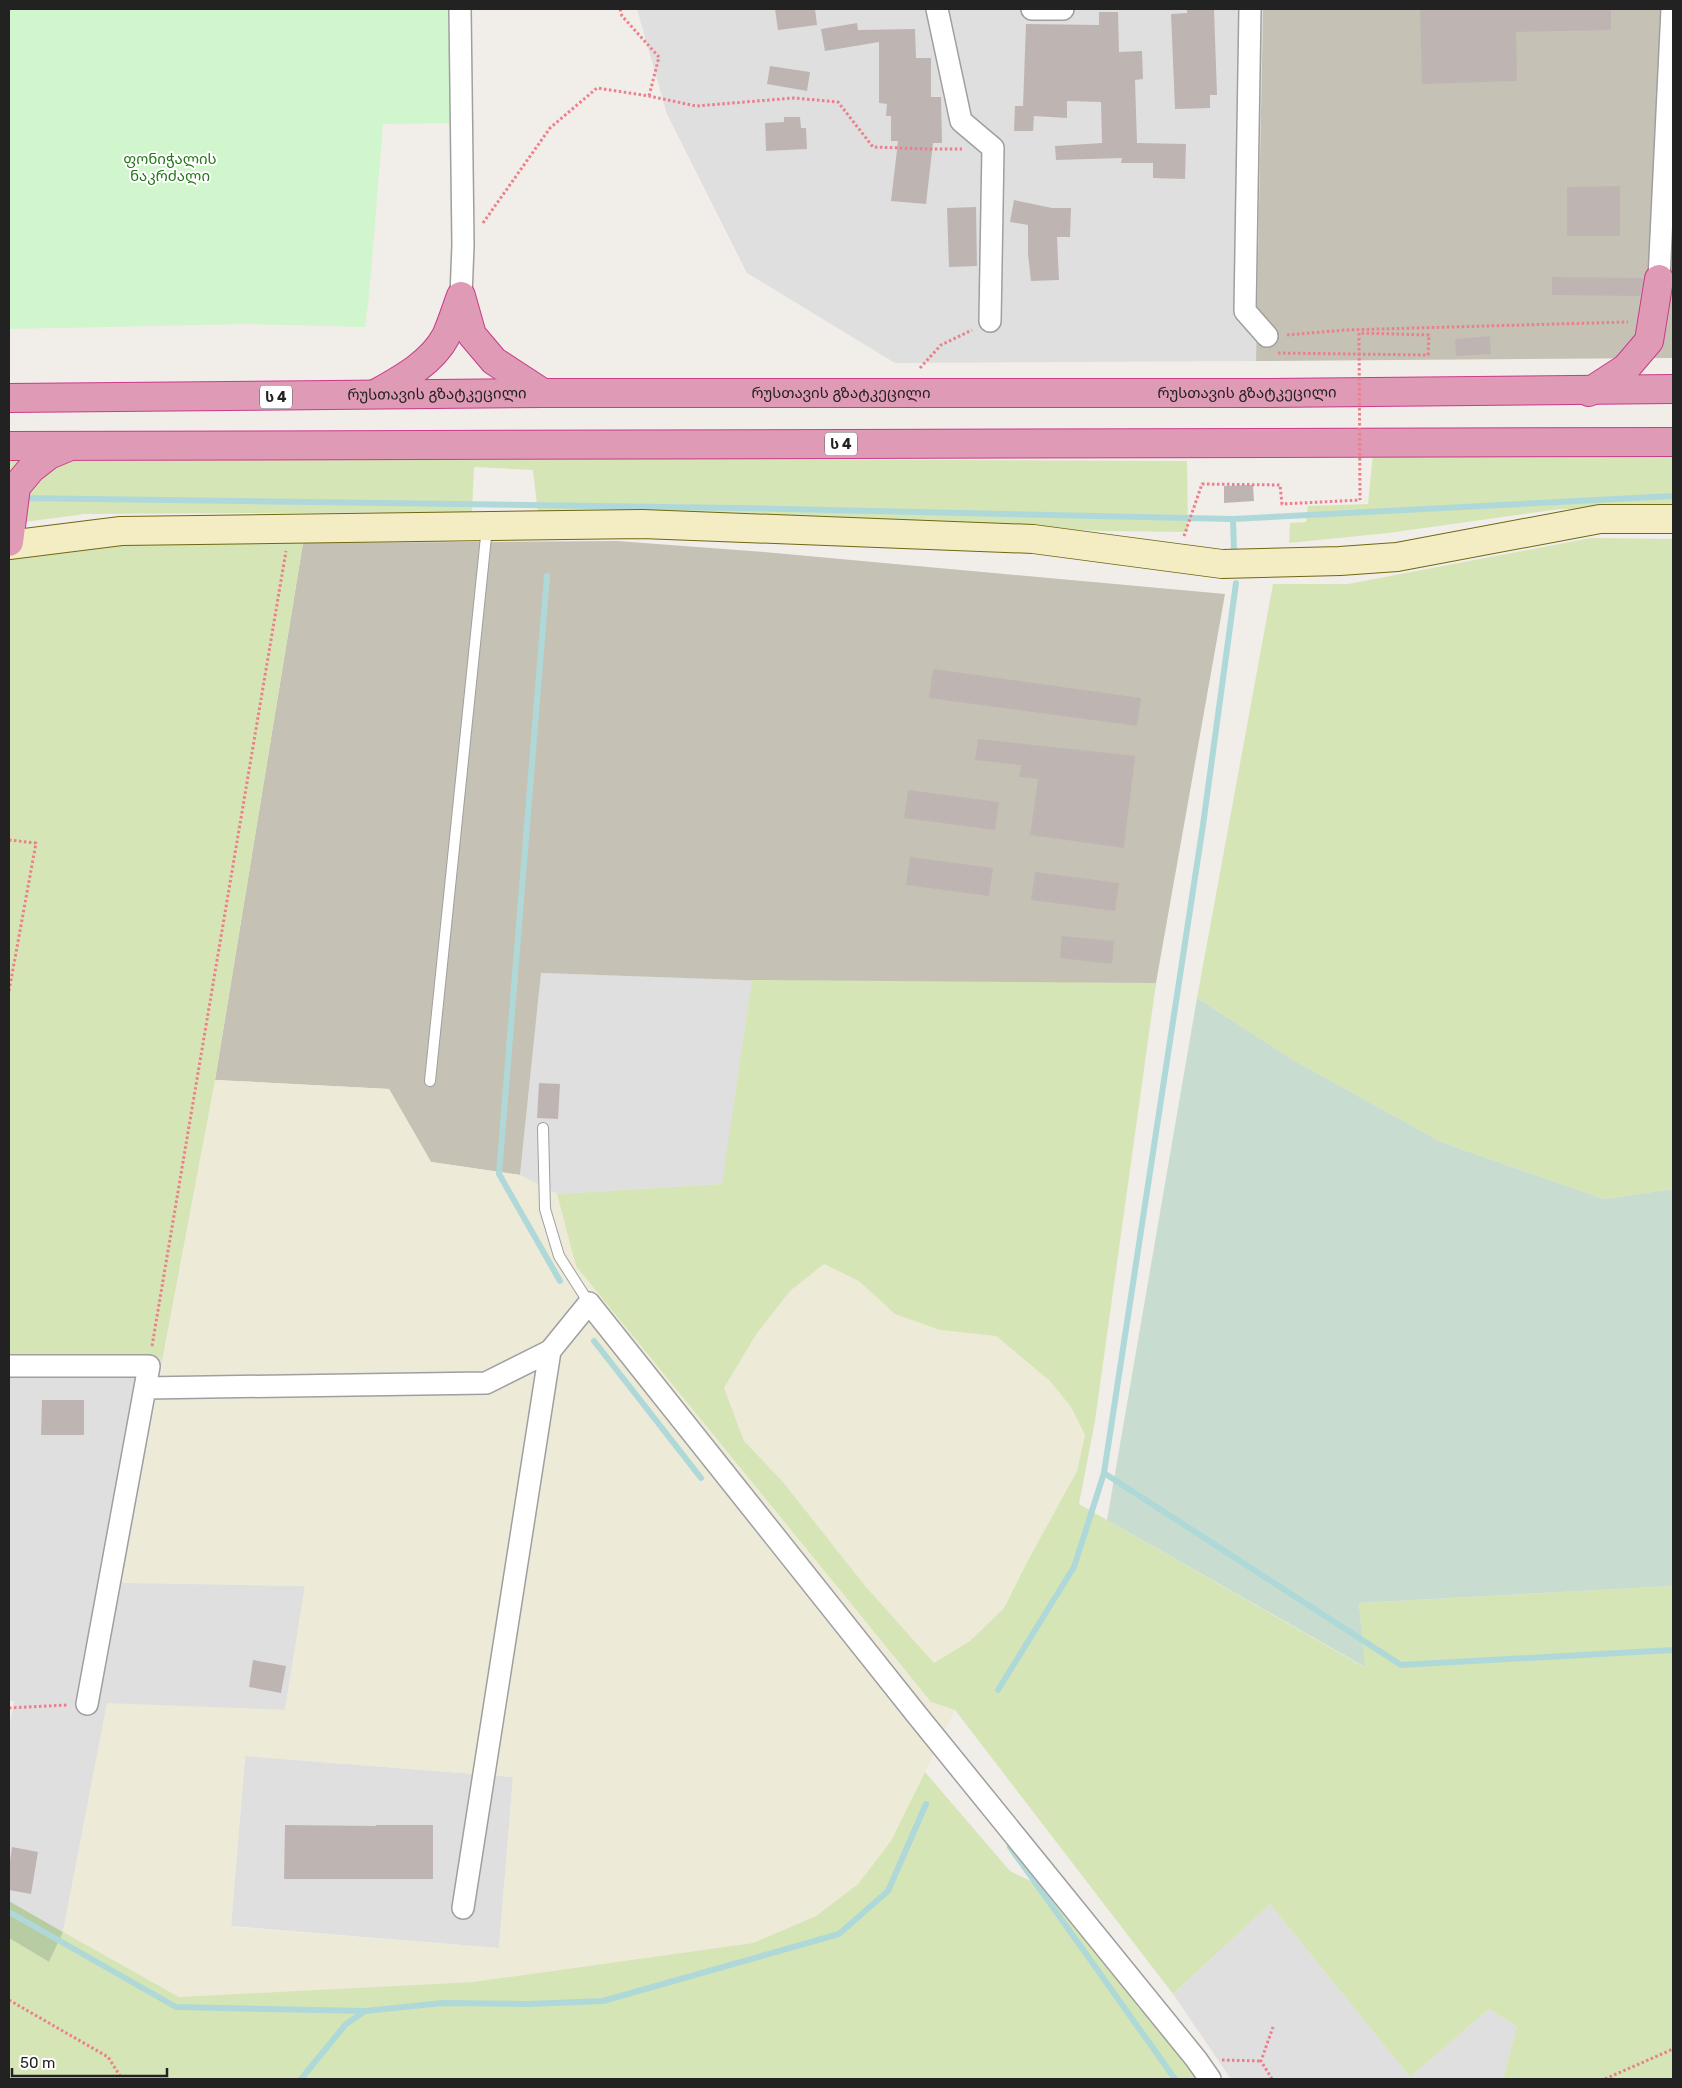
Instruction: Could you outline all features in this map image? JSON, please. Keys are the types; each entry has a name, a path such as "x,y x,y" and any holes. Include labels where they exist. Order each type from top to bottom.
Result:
{"highway":[{"path":"1589,392 1626,368 1648,341 1663,317 1659,279"},
{"path":"461,296 472,335 494,361 543,393"},
{"path":"372,396 401,380 427,360 445,338 461,296"},
{"name":"რუსთავის გზატკეცილი","path":"9,398 543,393 1589,392 1673,390"},
{"name":"ს 4","path":"9,446 1673,442"},
{"path":"10,536 12,482 49,455 70,446"}],"street":[{"path":"460,9 463,245 461,296"},
{"path":"937,9 961,121 993,148 990,321"},
{"path":"1032,9 1063,9"},
{"path":"1250,9 1245,310 1267,336"},
{"path":"1659,279 1672,9"},
{"path":"10,536 121,530 642,524 1033,539 1222,564 1340,562 1397,557 1600,519 1673,519"},
{"path":"146,1388 486,1383 550,1351 589,1303 910,1707 1196,2059 1210,2079"},
{"path":"463,1908 550,1351"},
{"path":"9,1366 149,1366 87,1704"}],"lane":[{"path":"430,1081 487,526"},
{"path":"543,1128 545,1210 559,1256 589,1303"}],"path":[{"path":"620,9 622,16 658,58 649,96"},
{"path":"463,245 491,215 550,128 598,88 696,106 794,98 838,102 873,147 928,150 993,148"},
{"path":"1187,526 1202,484 1280,485 1282,504 1360,500 1359,333 1429,335 1428,355 1272,353 1267,336 1345,330 1663,317"},
{"path":"898,393 940,345 990,321"},
{"path":"149,1366 290,528"},
{"path":"9,840 36,843 9,991"},
{"path":"9,1708 87,1704"},
{"path":"9,2000 108,2057 122,2079"},
{"path":"1261,2061 1274,2028"},
{"path":"1605,2079 1673,2049"},
{"path":"1196,2059 1261,2061"},
{"path":"1261,2061 1272,2079"}],"shaded area":[{"path":"637,9 1263,9 1256,361 895,363 747,273 667,114"},
{"path":"1263,9 1673,9 1673,358 1256,361"},
{"path":"617,541 764,552 1225,594 1154,994 541,973 520,1175 431,1162 389,1089 215,1080 303,543"},
{"path":"541,973 752,980 723,1184 557,1194 520,1175"},
{"path":"215,1080 389,1089 431,1162 520,1175 557,1194 576,1266 930,1702 955,1710 891,1841 858,1884 816,1916 753,1943 473,1982 179,1997 63,1932 107,1703 285,1710 305,1586 122,1583","holes":["245,1756 513,1777 499,1948 231,1927"]},
{"path":"824,1264 859,1281 895,1314 940,1330 995,1336 1050,1381 1071,1407 1085,1435 1077,1471 1004,1608 970,1641 934,1663 866,1587 783,1482 744,1441 724,1388 755,1336 790,1291"},
{"path":"9,1355 163,1357 122,1582 305,1586 285,1710 107,1704 63,1932 9,1901 9,1729 14,1701 9,1701"},
{"path":"245,1756 513,1777 499,1948 231,1926"},
{"path":"1270,1904 1410,2077 1489,2009 1517,2027 1503,2079 1231,2079 1173,1994"}],"green space":[{"name":"ფონიჭალის ნაკრძალი","path":"9,9 451,9 452,123 383,124 365,327 249,324 9,329"},
{"path":"1673,453 1673,506 1560,509 1388,533 1289,543 1290,523 1306,522 1308,506 1368,504 1373,454"},
{"path":"9,456 1187,461 1188,532 1104,531 743,518 538,514 533,470 474,467 472,512 85,514 9,524"},
{"path":"1591,538 1673,539 1673,1189 1604,1199 1441,1142 1295,1061 1197,998 1273,584 1348,584"},
{"path":"122,540 303,543 215,1080 163,1357 9,1355 9,558"},
{"path":"752,980 1156,983 1095,1421 1079,1504 1364,1667 1359,1603 1673,1586 1673,2079 1503,2079 1517,2027 1489,2009 1410,2077 1270,1904 1173,1994 955,1710 931,1702 576,1266 557,1194 722,1184","holes":["824,1264 859,1281 895,1314 940,1330 996,1336 1050,1381 1071,1407 1085,1435 1077,1471 1004,1608 970,1641 934,1663 866,1587 783,1482 744,1441 724,1388 755,1336 790,1291"]},
{"path":"1197,998 1295,1061 1441,1142 1604,1199 1673,1189 1673,1586 1359,1603 1365,1667 1107,1520"},
{"path":"925,1772 1010,1871 1049,1890 1192,2068 1196,2079 9,2079 9,1938 49,1962 63,1932 179,1997 473,1982 753,1943 816,1916 858,1884 891,1841"},
{"path":"9,1901 63,1932 49,1962 9,1938"}],"building":[{"path":"775,9 815,9 817,25 778,30"},
{"path":"1187,9 1214,9 1217,95 1210,95 1210,108 1175,109 1171,14 1187,13"},
{"path":"1420,9 1611,9 1611,30 1516,32 1517,81 1422,84"},
{"path":"1099,12 1118,12 1119,52 1142,51 1143,79 1135,80 1137,143 1186,144 1185,179 1153,178 1153,163 1121,163 1122,158 1056,160 1055,146 1102,143 1101,102 1067,101 1067,118 1034,116 1033,131 1014,131 1015,106 1023,106 1026,24 1099,25"},
{"path":"857,23 858,30 915,29 916,58 931,58 931,97 941,97 942,143 933,143 926,204 891,201 898,141 891,141 891,116 886,116 887,104 879,103 879,42 825,51 821,29"},
{"path":"770,66 810,72 807,91 767,84"},
{"path":"784,117 800,117 801,128 806,128 807,149 766,151 765,123 784,122"},
{"path":"1620,186 1620,236 1567,236 1567,187"},
{"path":"1014,200 1052,208 1071,208 1070,237 1057,237 1059,280 1031,281 1028,254 1028,225 1010,222"},
{"path":"976,207 977,266 949,267 947,208"},
{"path":"1552,277 1643,278 1643,283 1640,296 1552,295"},
{"path":"1490,336 1491,354 1456,356 1455,339"},
{"path":"1253,485 1254,501 1224,503 1224,486"},
{"path":"933,669 1141,698 1137,726 929,698"},
{"path":"978,739 1135,756 1124,848 1030,835 1038,779 1019,777 1021,765 975,760"},
{"path":"908,790 999,802 995,830 904,818"},
{"path":"910,857 993,868 989,896 906,885"},
{"path":"1035,872 1119,883 1115,911 1031,900"},
{"path":"1062,936 1114,941 1112,964 1060,958"},
{"path":"539,1083 560,1084 558,1119 537,1118"},
{"path":"42,1400 84,1400 84,1435 41,1435"},
{"path":"253,1660 286,1666 281,1693 249,1687"},
{"path":"285,1825 433,1825 433,1879 284,1879"},
{"path":"12,1847 38,1852 31,1894 9,1890 9,1868"}],"waterway":[{"path":"20,498 737,508 1233,519 1673,496"},
{"path":"1233,519 1234,551"},
{"path":"547,576 499,1174 560,1281"},
{"path":"998,1690 1074,1567 1104,1473 1203,825 1236,583"},
{"path":"594,1341 701,1478"},
{"path":"1104,1473 1401,1665 1673,1650"},
{"path":"301,2079 346,2024 365,2011 443,2003 528,2004 603,2001 839,1934 888,1891 926,1804"},
{"path":"1010,1847 1175,2079"},
{"path":"9,1912 176,2007 365,2011"}]}
